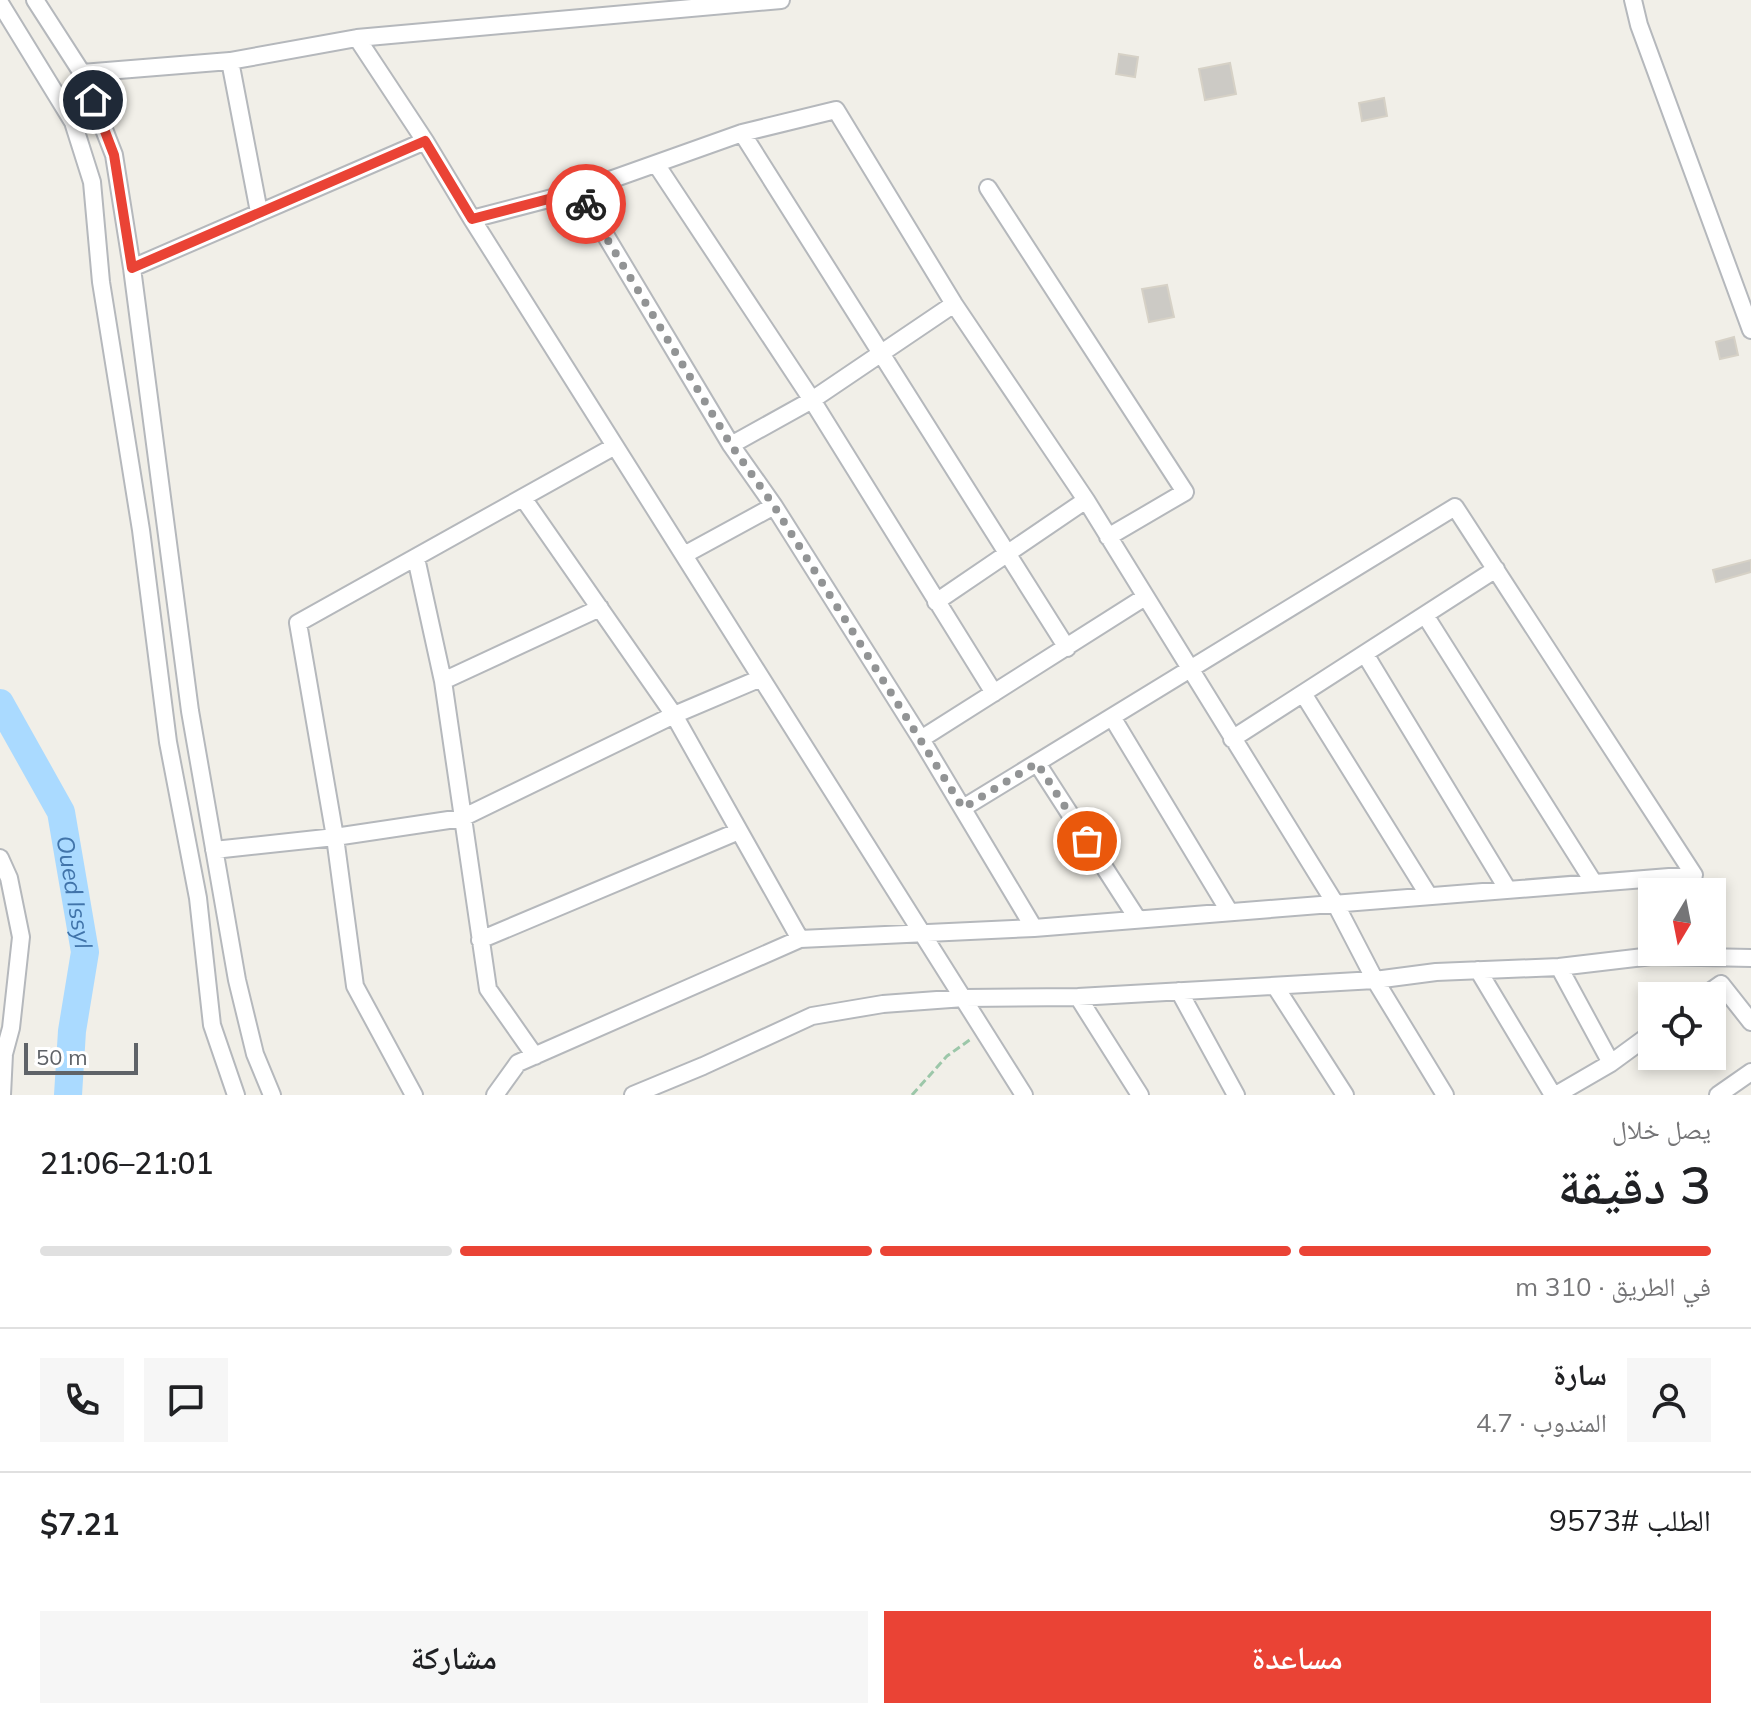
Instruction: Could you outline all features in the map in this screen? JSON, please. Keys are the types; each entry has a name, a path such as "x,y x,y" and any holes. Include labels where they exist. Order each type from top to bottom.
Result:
{"street":[{"path":"35,0 82,73 114,155 132,268 188,695 214,850 237,980 255,1054 272,1095"},
{"path":"82,73 230,61 357,38 781,0"},
{"path":"1633,0 1639,25 1751,330"},
{"path":"0,3 73,122 92,182 101,282 141,530 168,742 198,898 212,1025 236,1095"},
{"path":"357,38 425,141 1024,1095"},
{"path":"230,61 259,212"},
{"path":"472,219 579,191 742,133 836,110 954,304 1086,500 1335,903 1375,980 1445,1095"},
{"path":"742,133 1067,648"},
{"path":"132,268 425,141"},
{"path":"656,164 812,400 994,693"},
{"path":"988,188 1185,492 1108,537"},
{"path":"579,191 731,445 774,506 921,739 1034,928"},
{"path":"731,445 812,400 954,304"},
{"path":"414,1095 355,986 335,837 298,623 615,446"},
{"path":"523,498 674,715 800,939"},
{"path":"936,602 1086,500"},
{"path":"684,555 774,506"},
{"path":"495,1095 518,1063 800,939 1034,928 1694,875 1455,507 963,808"},
{"path":"416,558 443,681 488,989 535,1056"},
{"path":"1232,739 1496,569"},
{"path":"921,739 1145,597"},
{"path":"443,681 600,608"},
{"path":"1425,615 1594,883"},
{"path":"1365,654 1508,890"},
{"path":"214,850 335,837 462,818 674,715 761,678"},
{"path":"1304,695 1429,896"},
{"path":"1112,717 1229,911"},
{"path":"1037,763 1137,918"},
{"path":"480,940 739,831"},
{"path":"0,858 9,878 21,937 15,1002 4,1054 2,1095"},
{"path":"633,1095 812,1016 883,1004 964,998 1078,997 1375,980 1436,972 1559,967 1652,956 1751,958"},
{"path":"1559,967 1611,1063"},
{"path":"1478,970 1555,1095 1611,1063 1638,1043"},
{"path":"1275,986 1345,1095"},
{"path":"1726,990 1751,1022"},
{"path":"1179,991 1236,1095"},
{"path":"1078,997 1140,1095"},
{"path":"1718,1095 1751,1072"}],"path":[{"path":"912,1095 947,1056 984,1030"}],"building":[{"path":"1119,54 1138,57 1135,77 1116,74"},
{"path":"1230,63 1236,94 1205,100 1199,69"},
{"path":"1384,98 1387,116 1362,121 1359,103"},
{"path":"1167,285 1174,317 1149,322 1142,289"},
{"path":"1734,337 1738,355 1720,359 1716,342"},
{"path":"1751,560 1751,572 1716,582 1713,570"}],"waterway":[{"name":"Oued Issyl","path":"0,703 61,812 85,952 72,1031 68,1095"}],"way so far":[{"path":"586,204 731,445 774,506 963,808 1037,763 1087,841"}],"route":[{"path":"93,100 114,155 132,268 425,141 472,219 579,191 586,204"}]}
